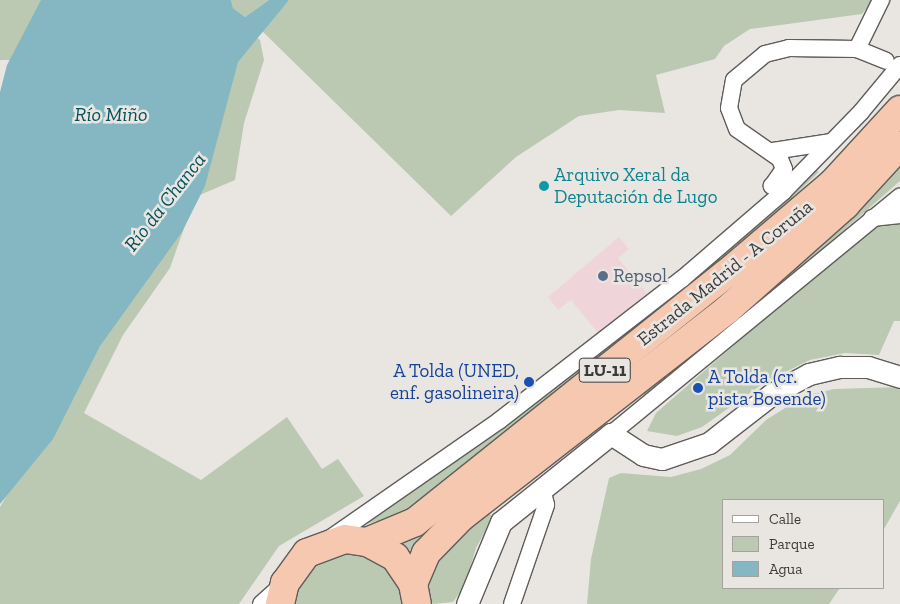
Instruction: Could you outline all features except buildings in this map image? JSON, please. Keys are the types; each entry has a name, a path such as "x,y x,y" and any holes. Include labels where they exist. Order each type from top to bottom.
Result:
{"highway":[{"name":"Estrada Madrid - A Coruña","path":"367,542 415,522 726,274 833,184 900,110"},
{"name":"Estrada Madrid - A Coruña","path":"415,594 426,553 461,517 728,309 845,205 900,145"},
{"name":"Estrada Madrid - A Coruña","path":"283,593 307,553 323,544 345,539 367,542 395,557 415,594"}],"street":[{"path":"857,49 881,0"},
{"path":"323,544 578,361 783,192 833,141 893,63 857,49 828,45 765,54 734,80 729,108 737,129 772,151 784,169 772,186 783,192"},
{"path":"772,151 805,149 833,141"},
{"path":"467,604 501,522 542,486 612,434 831,258 872,218 900,198"},
{"path":"872,218 900,215"},
{"path":"612,434 643,455 669,458 709,443 772,394 808,374 840,366 868,367 900,377"},
{"path":"512,604 546,505 542,486"},
{"path":"261,604 283,593"}],"shaded area":[{"name":"Repsol","path":"619,237 629,249 618,258 647,293 599,334 571,300 558,310 548,297"}],"green space":[{"path":"0,0 50,0 31,60 0,60"},
{"path":"231,0 269,0 245,17 233,8"},
{"path":"289,0 873,0 862,14 750,29 724,46 715,59 656,75 665,113 619,110 579,116 516,157 451,216 261,30"},
{"path":"245,27 260,40 264,60 244,123 235,180 195,197 170,268 123,335 84,413 201,480 287,417 322,469 338,459 364,496 279,546 239,604 0,604 0,507 48,425"},
{"path":"900,161 900,181 752,311 646,396 640,391"},
{"path":"816,170 819,172 755,233 612,350 402,514 367,524"},
{"path":"889,210 900,213 900,321 894,321 879,355 845,353 810,360 767,381 702,427 677,436 647,431 656,413"},
{"path":"900,387 900,501 885,527 885,499 722,499 722,589 839,589 829,604 587,604 591,559 609,478 621,473 671,477 701,469 730,455 766,420 804,396 834,389"},
{"path":"487,511 493,517 476,548 465,586 453,602 433,604 429,600 427,572 438,551"},
{"path":"424,531 409,552 396,542"},
{"path":"338,552 361,552 381,561 397,577 405,604 292,604 292,596 317,560"}],"water":[{"name":"Río Miño","path":"41,0 231,0 233,8 245,17 269,0 289,0 238,62 205,186 182,232 100,346 53,439 0,504 0,92 7,65"}],"place":[{"name":"Arquivo Xeral da Deputación de Lugo","path":"544,186"},
{"name":"Repsol","path":"603,276"},
{"name":"A Tolda (UNED, enf. gasolineira)","path":"529,382"},
{"name":"A Tolda (cr. pista Bosende)","path":"698,388"}],"water label":[{"name":"Río da Chanca","path":"165,202"}]}
